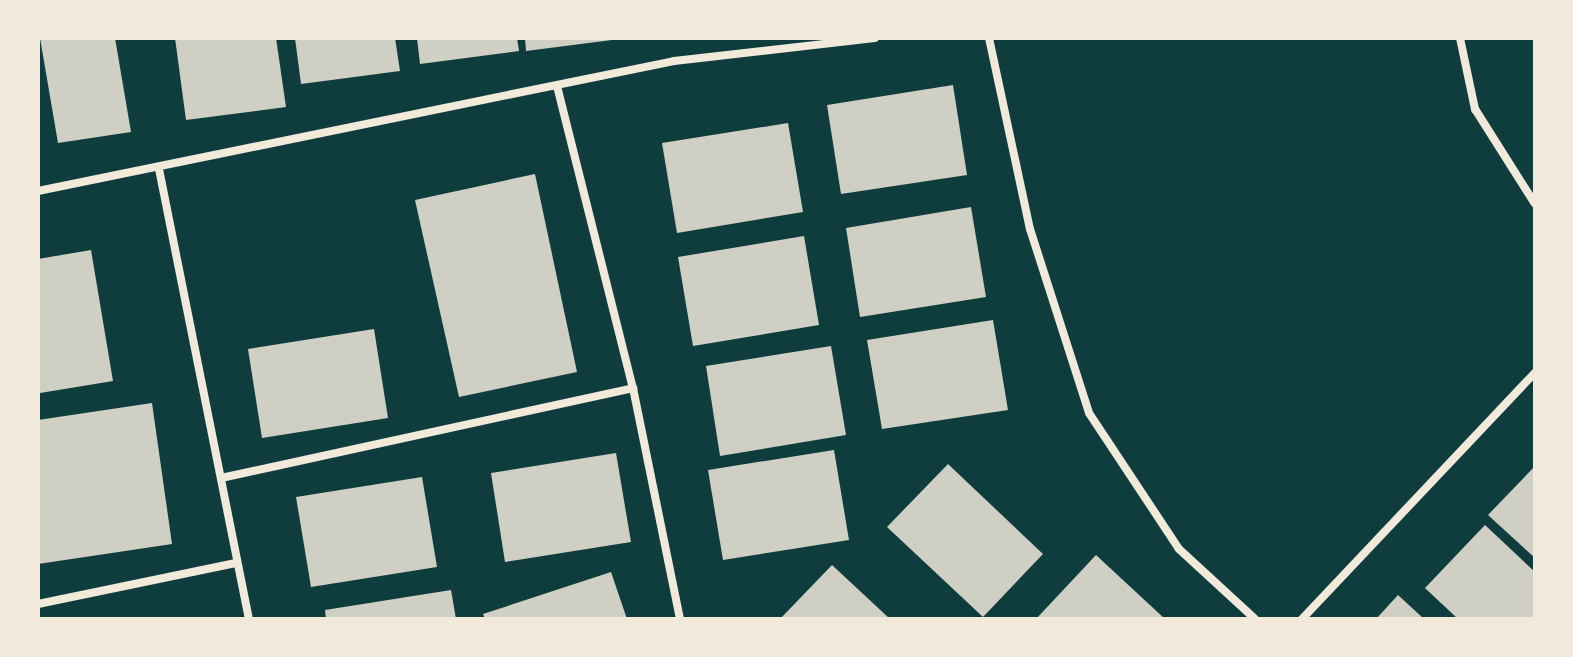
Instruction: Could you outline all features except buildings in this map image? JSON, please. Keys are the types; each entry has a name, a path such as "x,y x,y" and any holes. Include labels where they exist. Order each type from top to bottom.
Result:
{"street":[{"path":"38,191 159,169 674,61 875,38"},
{"path":"989,38 1030,229 1089,413 1179,549 1255,619"},
{"path":"1460,38 1475,109 1535,204"},
{"path":"557,86 633,388 680,619"},
{"path":"159,169 249,619"},
{"path":"1302,619 1535,373"},
{"path":"221,478 633,388"},
{"path":"38,604 236,563"}]}
